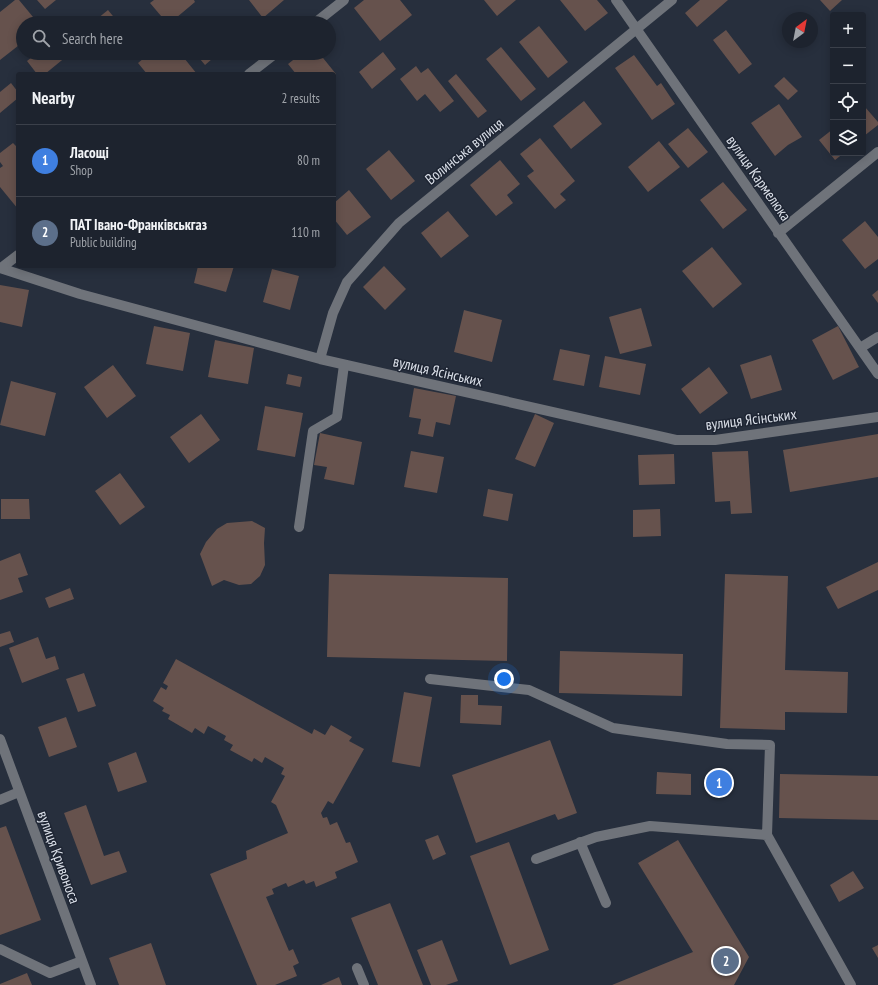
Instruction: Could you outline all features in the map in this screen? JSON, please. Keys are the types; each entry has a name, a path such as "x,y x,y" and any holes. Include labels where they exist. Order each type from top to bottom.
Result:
{"street":[{"path":"324,16 344,0"},
{"name":"вулиця Кармелюка","path":"616,0 878,374"},
{"name":"Волинська вулиця","path":"320,359 333,313 347,282 399,223 672,0"},
{"path":"252,72 267,60"},
{"path":"778,232 878,152"},
{"path":"0,268 16,256"},
{"name":"вулиця Ясінських","path":"0,268 80,294 320,359 676,440 715,440 878,417"},
{"path":"860,348 878,337"},
{"path":"299,527 313,431 337,417 344,365"},
{"path":"430,679 529,690 613,728 727,744 770,745 767,835 851,985"},
{"name":"вулиця Кривоноса","path":"0,739 91,985"},
{"path":"0,800 19,792"},
{"path":"536,859 596,836 650,826 767,835"},
{"path":"580,842 606,903"},
{"path":"0,949 50,973 82,961"},
{"path":"357,968 364,985"}],"building":[{"path":"15,0 19,0 32,16 16,16 16,47 0,60 0,12"},
{"path":"37,0 56,0 45,9"},
{"path":"154,0 194,0 195,2 178,16 161,16 150,3"},
{"path":"249,0 284,0 265,16 261,16"},
{"path":"364,0 400,0 412,15 380,41 354,8"},
{"path":"484,0 516,0 497,16"},
{"path":"560,0 597,0 608,13 585,31"},
{"path":"700,0 728,0 697,27 685,13"},
{"path":"820,0 842,0 830,11"},
{"path":"108,10 113,16 101,16"},
{"path":"539,26 568,62 548,78 519,42"},
{"path":"726,30 752,64 739,74 713,40"},
{"path":"501,47 536,89 521,101 486,59"},
{"path":"383,52 396,69 372,89 359,72"},
{"path":"634,55 657,86 661,83 675,104 652,120 615,68"},
{"path":"62,60 47,72 35,72 27,61"},
{"path":"142,60 186,60 195,72 145,72 138,63"},
{"path":"201,60 211,60 205,65"},
{"path":"293,60 325,60 334,72 294,72 288,64"},
{"path":"416,66 421,73 428,68 454,101 440,112 425,94 417,101 400,79"},
{"path":"456,74 487,111 478,118 448,81"},
{"path":"784,77 798,91 788,100 774,86"},
{"path":"11,83 16,89 16,100 0,113 0,92"},
{"path":"584,101 602,124 571,149 553,126"},
{"path":"779,104 802,137 788,145 775,156 751,123"},
{"path":"866,108 878,122 878,125 866,134"},
{"path":"688,128 708,152 688,168 668,144"},
{"path":"830,131 830,154 819,140"},
{"path":"540,138 575,181 560,194 566,200 555,209 527,176 534,171 520,154"},
{"path":"659,141 680,167 648,192 628,167"},
{"path":"13,143 16,146 16,207 0,187 0,168 3,166 0,162 0,153"},
{"path":"389,150 415,181 391,200 366,169"},
{"path":"832,156 840,156 835,160"},
{"path":"500,160 520,184 507,195 513,203 496,216 470,185"},
{"path":"723,182 747,210 723,229 700,200"},
{"path":"349,190 371,217 347,235 336,221 336,201"},
{"path":"448,211 469,236 441,258 421,233"},
{"path":"865,221 878,237 878,259 865,269 842,240"},
{"path":"712,247 742,284 713,308 682,271"},
{"path":"384,266 406,289 385,310 363,287"},
{"path":"198,268 233,268 226,292 194,283"},
{"path":"272,269 299,276 290,310 263,302"},
{"path":"0,285 29,290 22,327 0,322"},
{"path":"878,290 878,303 872,295"},
{"path":"641,308 652,346 620,354 609,317"},
{"path":"464,310 502,320 492,362 454,352"},
{"path":"154,326 190,333 183,371 146,364"},
{"path":"838,326 859,367 833,380 812,340"},
{"path":"215,340 254,348 248,384 208,377"},
{"path":"560,349 590,355 584,386 553,380"},
{"path":"771,355 782,390 751,399 740,365"},
{"path":"605,356 646,364 640,395 599,387"},
{"path":"113,365 136,396 107,418 84,387"},
{"path":"709,367 728,393 700,414 681,389"},
{"path":"288,374 302,377 300,387 286,384"},
{"path":"11,381 56,393 45,436 0,425"},
{"path":"414,388 456,396 450,425 436,422 433,437 418,434 421,419 409,417"},
{"path":"265,406 303,413 295,457 257,450"},
{"path":"201,414 220,440 189,463 170,437"},
{"path":"535,414 554,423 535,467 515,459"},
{"path":"320,433 362,442 354,485 324,479 327,467 314,465"},
{"path":"878,434 878,477 790,492 783,450"},
{"path":"411,451 444,457 437,493 404,487"},
{"path":"748,451 752,513 731,514 730,501 715,502 712,452"},
{"path":"674,454 675,484 639,485 638,455"},
{"path":"120,473 145,507 120,525 95,491"},
{"path":"488,489 513,494 508,521 483,516"},
{"path":"1,499 29,499 30,519 1,519"},
{"path":"660,509 661,536 633,537 633,510"},
{"path":"252,521 265,528 265,565 260,576 251,584 239,585 224,580 212,586 200,554 206,542 217,529 227,523"},
{"path":"20,553 28,575 18,578 23,592 0,600 0,561"},
{"path":"878,562 878,590 838,609 826,587"},
{"path":"329,574 508,578 507,661 327,657"},
{"path":"725,574 788,576 785,670 848,672 847,713 785,712 785,730 720,728"},
{"path":"70,588 74,599 49,608 45,598"},
{"path":"10,631 14,642 0,647 0,634"},
{"path":"38,637 46,659 55,656 59,669 22,683 9,648"},
{"path":"560,651 683,654 682,696 559,693"},
{"path":"176,659 312,734 314,729 325,735 331,725 352,737 349,741 364,749 333,804 328,801 321,813 323,818 327,817 330,825 337,822 346,843 350,842 358,862 335,872 337,878 316,887 314,881 306,884 304,880 288,887 286,883 272,889 274,894 266,897 289,951 293,949 299,963 293,966 297,976 275,985 257,985 210,874 247,859 246,851 288,833 276,805 271,802 285,776 281,774 284,768 265,757 262,763 254,758 252,762 230,750 233,745 224,740 226,736 208,726 204,734 195,728 192,733 168,719 170,715 162,711 164,708 153,701 161,687 166,690 168,686 163,683"},
{"path":"84,673 96,706 78,712 66,679"},
{"path":"404,692 432,697 420,767 392,762"},
{"path":"461,695 478,695 478,705 502,706 501,725 460,723"},
{"path":"66,717 77,747 49,757 38,727"},
{"path":"550,740 577,813 558,820 555,814 476,843 452,775"},
{"path":"136,752 147,782 118,792 108,763"},
{"path":"657,772 691,774 691,795 656,794"},
{"path":"780,774 878,776 878,820 779,818"},
{"path":"86,805 104,856 119,851 127,872 91,885 64,813"},
{"path":"6,826 41,920 0,935 0,828"},
{"path":"438,835 446,854 433,860 425,840"},
{"path":"678,840 749,957 734,985 612,985 693,952 638,863"},
{"path":"509,842 549,950 510,965 470,856"},
{"path":"853,871 864,888 839,902 830,885"},
{"path":"390,903 423,985 378,985 351,918"},
{"path":"442,940 458,981 446,985 431,985 417,950"},
{"path":"151,943 166,985 119,985 109,958"},
{"path":"878,945 878,958 872,948"},
{"path":"27,973 32,985 0,985 0,984"},
{"path":"339,977 342,985 321,985"}],"place":[{"name":"Ласощі","path":"719,783"},
{"name":"ПАТ Івано-Франківськгаз","path":"726,961"}]}
